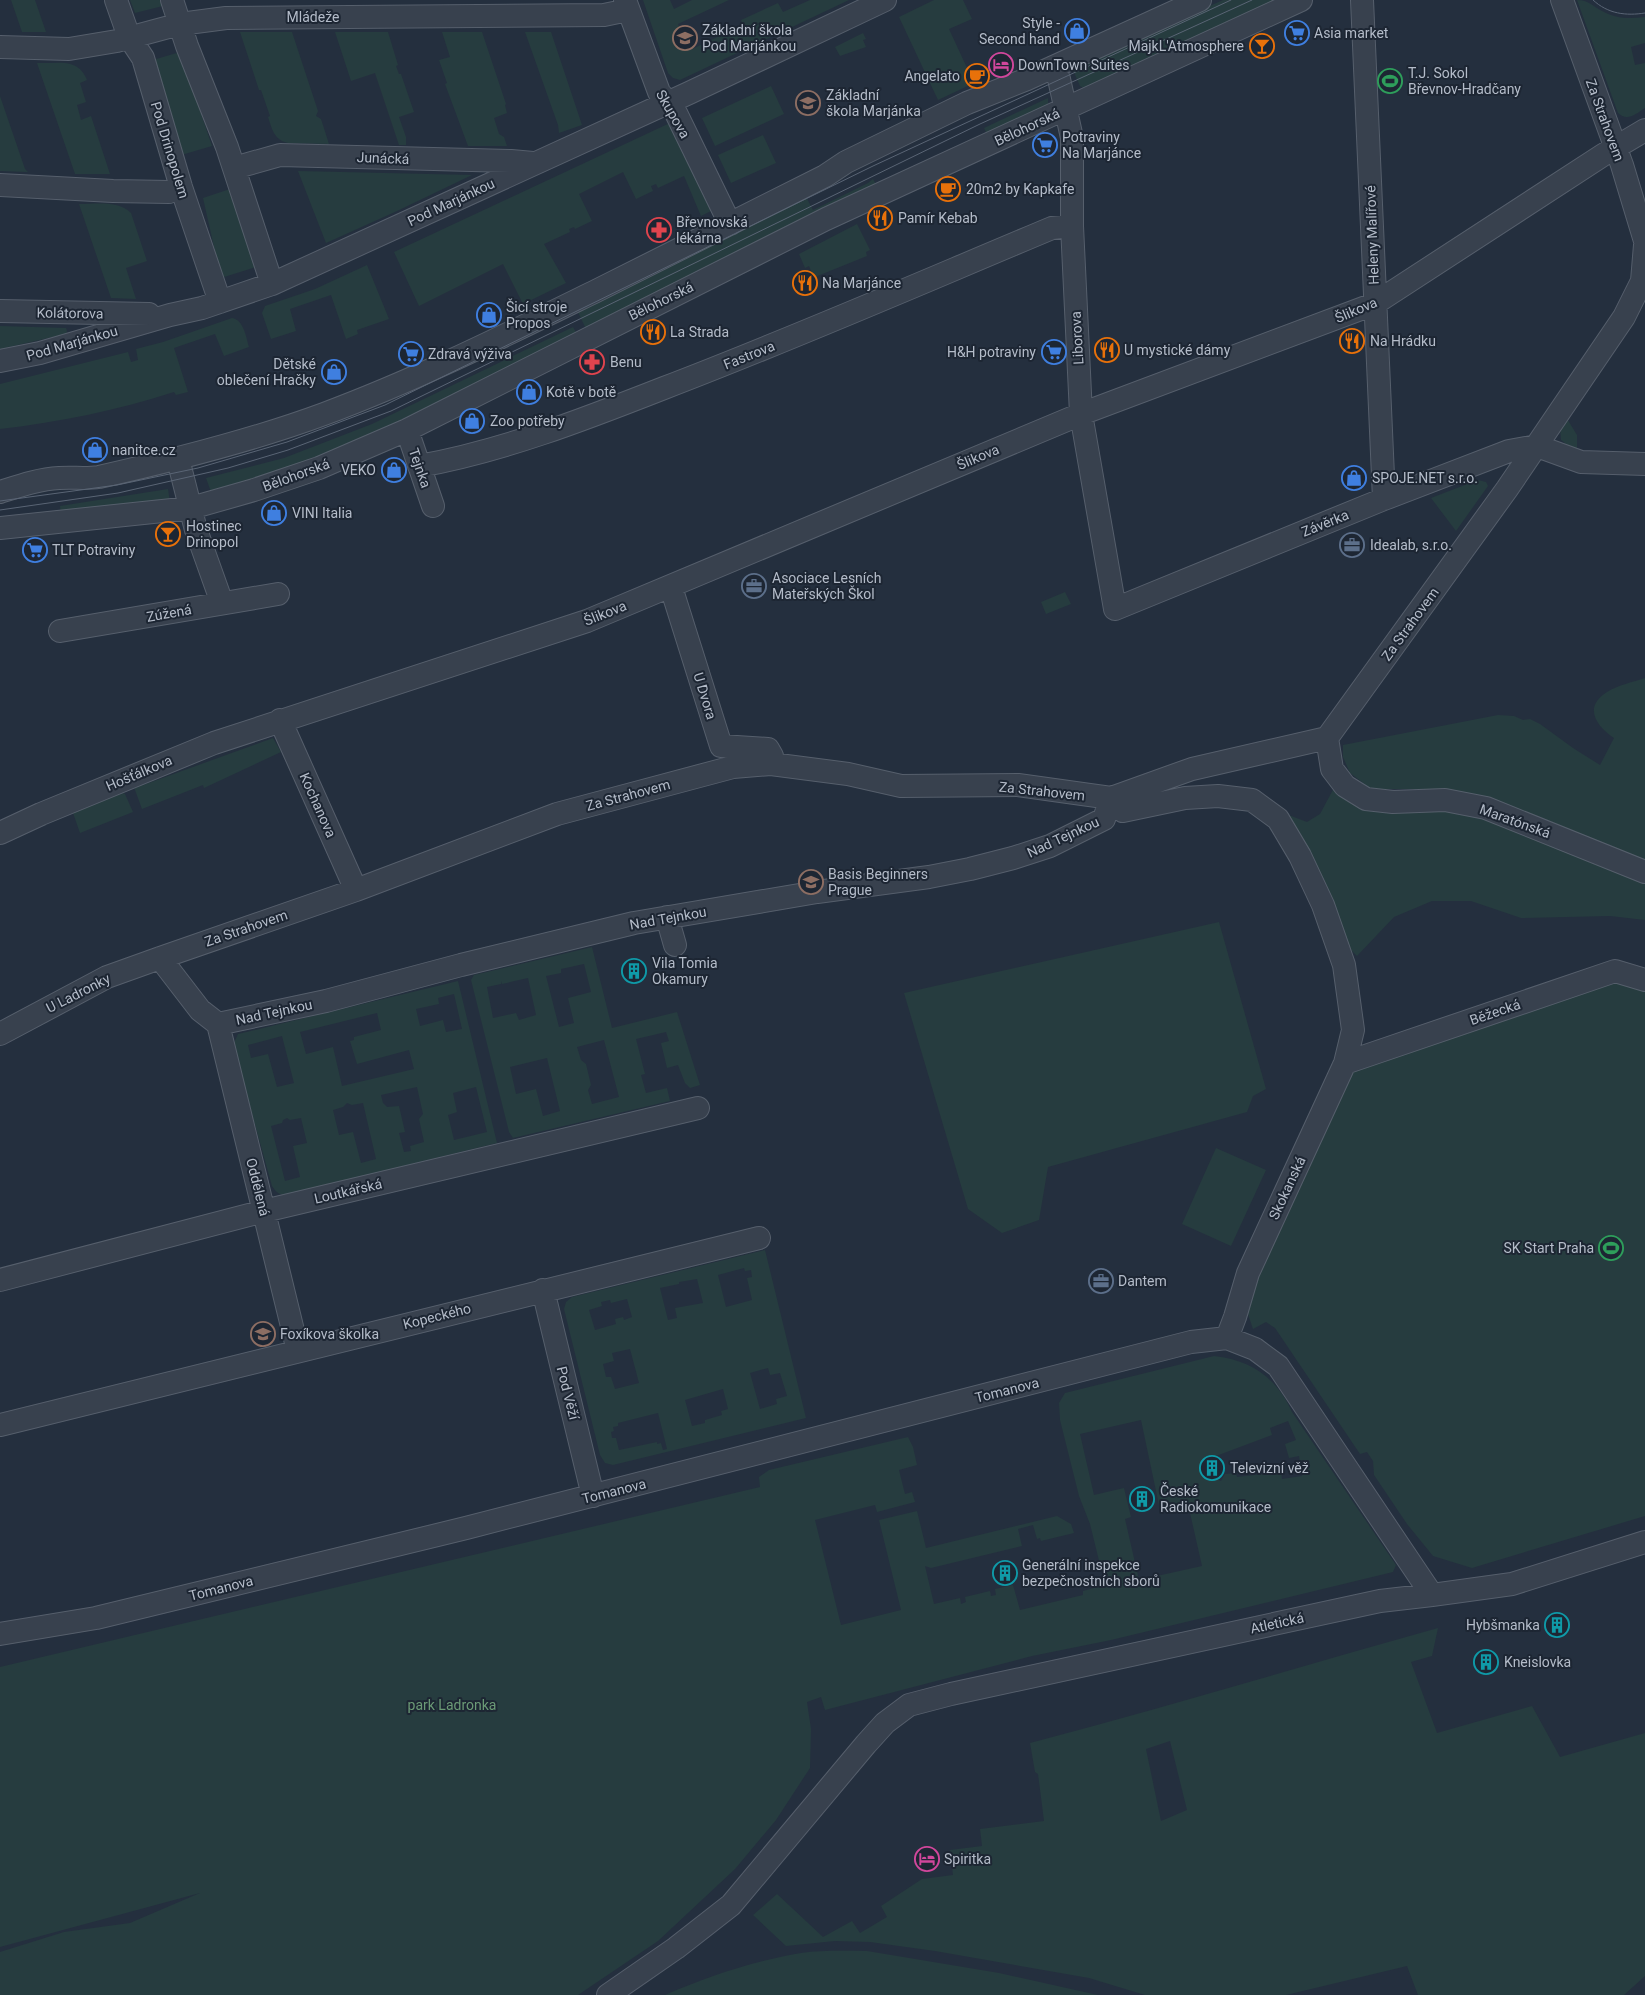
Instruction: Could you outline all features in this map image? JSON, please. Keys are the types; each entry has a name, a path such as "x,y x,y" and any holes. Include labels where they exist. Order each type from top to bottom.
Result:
{"street":[{"name":"Pod Drinopolem","path":"116,0 129,37 143,58 180,187 220,302"},
{"path":"172,0 234,168 272,284"},
{"name":"Pod Marjánkou","path":"0,361 40,354 170,315 202,308 272,284 667,103 886,0"},
{"path":"0,492 37,481 60,478 80,479 99,477 178,459 280,430 383,391 461,357 730,224 825,176 846,162 967,103 1053,67 1200,0"},
{"name":"Bělohorská","path":"0,528 190,508 254,490 319,468 406,430 826,219 1301,0"},
{"name":"Heleny Malířové","path":"1362,0 1384,499"},
{"name":"Za Strahovem","path":"160,958 356,890 557,814 733,767 770,764 848,774 901,786 1018,785 1111,798 1192,769 1327,738 1537,446 1624,317 1644,279 1645,243 1615,147 1562,0"},
{"name":"Mládeže","path":"0,47 70,49 180,24 226,18 604,15 627,5"},
{"name":"Skupova","path":"627,5 659,92 676,113 730,224"},
{"name":"Liborova","path":"1053,67 1059,79 1072,138 1072,226 1081,414 1115,609"},
{"name":"Šlikova","path":"280,720 587,621 1081,414 1374,304 1615,147 1645,130"},
{"name":"Junácká","path":"234,168 280,155 535,163"},
{"path":"0,185 132,192 170,192 180,187"},
{"name":"Fastrova","path":"419,466 463,458 607,410 739,360 1052,228 1072,226"},
{"name":"Kolátorova","path":"0,311 170,315"},
{"path":"79,313 87,339"},
{"name":"Tejnka","path":"406,430 433,506"},
{"path":"1537,446 1581,462 1645,464"},
{"name":"Závěrka","path":"1115,609 1384,499 1509,451 1537,446"},
{"path":"178,459 196,530 222,602"},
{"name":"U Dvora","path":"671,587 721,746 768,749 772,756 770,764"},
{"name":"Zúžená","path":"60,632 222,602 278,594"},
{"name":"Hošťálkova","path":"4,829 166,761 280,720"},
{"name":"Kochanova","path":"280,720 356,890"},
{"name":"Maratónská","path":"1327,738 1332,769 1345,786 1366,799 1393,802 1445,800 1486,808 1645,872"},
{"name":"Skokanská","path":"1111,798 1123,811 1185,798 1218,796 1252,800 1278,819 1300,856 1323,905 1344,965 1353,1030 1345,1063 1248,1273 1235,1317 1226,1338"},
{"name":"Nad Tejnkou","path":"160,958 200,1010 218,1024 326,1000 461,965 667,917 817,892 929,877 1014,858 1050,846 1104,820 1111,798"},
{"path":"667,917 675,945"},
{"name":"U Ladronky","path":"0,1034 107,977 160,958"},
{"name":"Běžecká","path":"1345,1063 1615,971 1645,980"},
{"name":"Oddělená","path":"218,1024 298,1351"},
{"name":"Loutkářská","path":"0,1280 264,1211 698,1108"},
{"name":"Kopeckého","path":"0,1425 759,1238"},
{"name":"Pod Věží","path":"543,1290 593,1496"},
{"path":"1226,1338 1255,1349 1278,1366 1432,1595"},
{"name":"Tomanova","path":"0,1634 96,1618 593,1496 1191,1342 1226,1338"},
{"name":"Atletická","path":"608,1995 676,1948 731,1904 866,1744 885,1723 909,1705 951,1694 1380,1600 1432,1595 1526,1581 1645,1542"}],"green space":[{"path":"11,0 35,0 46,32 22,32"},
{"path":"130,0 169,0 171,4 135,13"},
{"path":"643,0 670,0 674,9 692,0 729,0 678,24 690,50 743,25 741,20 778,3 783,12 810,0 849,0 680,80 673,78 668,73"},
{"path":"934,0 963,0 972,19 949,29 974,83 938,100 899,17"},
{"path":"1223,0 1278,0 1085,89 1080,86 1072,68"},
{"path":"1577,0 1588,2 1607,14 1618,17 1645,17 1645,43 1631,47 1635,65 1645,63 1645,108 1635,115 1625,117 1618,113"},
{"path":"240,32 292,32 318,111 316,116 321,119 329,144 288,143 283,142 277,137 271,126 268,117 270,116 261,90 259,90"},
{"path":"335,32 388,32 398,65 396,66 399,74 401,74 414,112 399,117 406,137 406,145 399,145 375,73 351,81"},
{"path":"442,32 482,32 506,104 507,113 494,118 499,134 504,137 507,146 468,146 445,84 447,83 439,60 450,57"},
{"path":"525,32 551,32 582,125 559,133 558,125"},
{"path":"863,33 866,39 863,40 866,47 840,56 835,47"},
{"path":"180,52 212,146 178,156 146,62"},
{"path":"37,63 66,63 73,65 83,73 87,80 80,83 86,102 77,105 81,120 91,116 110,174 75,174"},
{"path":"771,86 784,114 715,146 702,118"},
{"path":"0,96 25,169 28,172 0,171"},
{"path":"1048,98 1048,105 987,134 984,128"},
{"path":"672,122 715,209 701,216 684,176 658,188 656,184 651,186 653,191 636,199 623,172 579,194 592,221 575,229 574,227 569,229 570,232 544,244 566,283 523,304 503,264 419,306 394,252"},
{"path":"763,135 776,163 731,183 718,155"},
{"path":"298,171 472,175 326,243"},
{"path":"873,179 877,186 586,329 576,308 805,195 813,210"},
{"path":"233,188 259,266 221,278 203,198"},
{"path":"79,204 113,204 131,213 147,261 126,268 136,299 111,298"},
{"path":"857,224 870,250 866,252 867,256 810,279 808,275 812,273 809,266 805,268 799,254"},
{"path":"367,265 389,319 357,330 358,334 346,339 331,295 290,309 296,331 271,339 262,313 265,306 315,289"},
{"path":"232,318 242,325 249,347 224,356 215,334 174,348 188,392 176,395 174,392 110,410 67,419 0,429 0,384 128,352 131,362 138,360 136,349 163,342"},
{"path":"0,326 66,328 67,331 66,334 0,349"},
{"path":"573,327 577,334 326,458 212,495 206,478 284,458 372,424"},
{"path":"1566,417 1577,435 1577,450 1561,440 1560,428"},
{"path":"1478,480 1486,482 1488,486 1456,531 1431,498"},
{"path":"168,489 170,502 61,517 60,506"},
{"path":"1065,592 1071,604 1046,614 1041,602"},
{"path":"1645,678 1645,862 1440,789 1371,789 1350,773 1343,757 1343,745 1498,715 1514,716 1523,720 1530,719 1600,765 1614,738 1598,722 1594,710 1595,704 1607,692"},
{"path":"273,738 281,752 204,788 203,785 142,809 135,788"},
{"path":"1335,786 1441,808 1497,815 1645,877 1645,920 1610,916 1521,918 1471,901 1432,901 1394,917 1357,956 1346,945 1286,814 1307,822 1320,814"},
{"path":"123,793 133,812 80,833 73,813"},
{"path":"1219,922 1266,1089 1253,1096 1247,1112 1048,1167 1039,1220 1002,1233 968,1209 904,993"},
{"path":"592,947 612,1028 677,1012 700,1085 690,1088 685,1083 678,1065 667,1068 661,1043 669,1041 666,1032 636,1039 645,1074 641,1075 646,1093 667,1088 670,1101 513,1138 509,1132 471,980 474,975","holes":["584,964 591,992 568,998 574,1023 559,1027 546,976 561,973 561,969","528,978 536,1015 519,1020 516,1013 493,1018 487,987 501,984 501,981 502,984","604,1040 619,1097 592,1104 588,1090 591,1085 586,1064 581,1060 577,1047","547,1058 560,1111 543,1116 536,1089 516,1094 510,1067"]},
{"path":"458,981 497,1143 286,1195 280,1194 272,1186 233,1045 238,1034","holes":["454,994 462,1029 446,1032 443,1020 420,1026 416,1009 439,1004 438,998","377,1013 381,1030 354,1037 354,1040 350,1041 357,1064 409,1050 414,1069 342,1086 333,1047 306,1054 300,1032","282,1036 294,1083 277,1087 268,1054 251,1058 248,1045","417,1087 423,1114 419,1119 424,1142 410,1146 411,1151 404,1152 399,1133 405,1132 399,1106 387,1107 383,1103 381,1095","476,1087 487,1132 454,1140 448,1115 457,1112 453,1093","347,1103 352,1105 363,1103 376,1159 361,1163 353,1132 339,1135 333,1110 343,1107","287,1118 290,1120 301,1118 307,1143 293,1146 300,1177 285,1181 271,1126 282,1123"]},
{"path":"1609,981 1645,989 1645,1516 1472,1568 1433,1556 1407,1524 1374,1475 1373,1461 1367,1452 1360,1454 1275,1328 1266,1322 1253,1329 1247,1311 1248,1297 1339,1084 1356,1069"},
{"path":"1216,1148 1266,1170 1231,1246 1182,1224"},
{"path":"765,1250 806,1418 613,1465 605,1463 600,1455 564,1309 566,1302 572,1297","holes":["744,1268 745,1271 751,1270 752,1277 747,1278 752,1300 726,1307 718,1275","697,1279 703,1303 675,1308 677,1318 668,1320 660,1288 679,1284 679,1282","627,1299 632,1317 624,1320 623,1317 615,1319 616,1324 595,1330 589,1310 602,1306 601,1302 610,1300 611,1303","630,1349 639,1383 615,1389 611,1377 606,1377 603,1364 614,1361 612,1353","768,1368 770,1375 780,1373 787,1396 776,1399 777,1404 760,1409 750,1373","723,1389 728,1409 721,1411 722,1415 705,1420 705,1423 692,1426 685,1400","658,1413 667,1449 663,1450 661,1443 657,1444 657,1442 619,1450 616,1438 612,1438 611,1432 614,1431 613,1427 618,1426 618,1423"]},
{"name":"park Ladronka","path":"1214,1356 1227,1358 1251,1367 1270,1380 1279,1389 1292,1412 1396,1565 1393,1572 1111,1640 1032,1656 825,1710 821,1697 807,1702 811,1729 810,1768 776,1820 735,1869 658,1941 578,1995 0,1995 0,1952 64,1932 130,1923 200,1893 0,1947 0,1667 760,1487 759,1477 769,1470 908,1437 913,1447 917,1465 899,1470 905,1494 912,1492 915,1502 877,1512 875,1505 815,1520 841,1625 901,1610 879,1520 917,1511 926,1548 1057,1516 1071,1524 1074,1533 1041,1541 1040,1538 1037,1539 1033,1525 1018,1529 1022,1546 931,1568 925,1566 934,1604 960,1598 961,1604 966,1602 965,1597 990,1591 991,1596 996,1595 995,1589 1013,1585 1020,1610 1083,1595 1083,1591 1105,1585 1090,1524 1079,1496 1060,1420 1059,1403 1065,1393","holes":["1141,1420 1160,1510 1188,1504 1202,1566 1139,1580 1125,1519 1131,1517 1124,1488 1094,1495 1080,1434","1288,1421 1296,1440 1285,1444 1289,1458 1299,1456 1302,1476 1282,1479 1281,1472 1237,1477 1236,1473 1225,1474 1221,1481 1209,1479 1204,1474 1202,1466 1207,1460 1215,1459 1216,1456 1272,1435 1270,1428"]},
{"path":"1438,1628 1432,1656 1411,1662 1437,1733 1532,1706 1560,1757 1645,1733 1645,1976 1624,1995 1418,1995 1407,1966 1286,1995 1145,1995 1089,1978 935,1951 870,1942 835,1941 786,1946 753,1915 777,1894 823,1937 852,1921 860,1933 887,1917 881,1906 922,1879 953,1875 950,1850 982,1846 980,1829 1044,1821 1038,1774 1035,1772 1030,1743","holes":["1170,1741 1187,1810 1161,1821 1146,1749"]},
{"path":"817,1951 867,1951 999,1973 1098,1995 665,1995 732,1970 783,1956"}],"tram line":[{"path":"0,501 117,485 198,468 287,442 385,405 873,166 1231,0"},
{"path":"0,510 118,493 228,468 288,450 391,411 980,124 1252,0"},
{"path":"1593,0 1599,5 1618,13 1645,13"}],"place":[{"name":"Style - Second hand","path":"1077,31"},
{"name":"Asia market","path":"1297,33"},
{"name":"Základní škola Pod Marjánkou","path":"685,38"},
{"name":"MajkL'Atmosphere","path":"1262,46"},
{"name":"DownTown Suites","path":"1001,65"},
{"name":"Angelato","path":"977,76"},
{"name":"T.J. Sokol Břevnov-Hradčany","path":"1390,81"},
{"name":"Základní škola Marjánka","path":"808,103"},
{"name":"Potraviny Na Marjánce","path":"1045,145"},
{"name":"20m2 by Kapkafe","path":"948,189"},
{"name":"Pamír Kebab","path":"880,218"},
{"name":"Břevnovská lékárna","path":"659,230"},
{"name":"Na Marjánce","path":"805,283"},
{"name":"Šicí stroje Propos","path":"489,315"},
{"name":"La Strada","path":"653,332"},
{"name":"Na Hrádku","path":"1352,341"},
{"name":"U mystické dámy","path":"1107,350"},
{"name":"H&H potraviny","path":"1054,352"},
{"name":"Zdravá výživa","path":"411,354"},
{"name":"Benu","path":"592,362"},
{"name":"Dětské oblečení Hračky","path":"334,372"},
{"name":"Kotě v botě","path":"529,392"},
{"name":"Zoo potřeby","path":"472,421"},
{"name":"nanitce.cz","path":"95,450"},
{"name":"VEKO","path":"394,470"},
{"name":"SPOJE.NET s.r.o.","path":"1354,478"},
{"name":"VINI Italia","path":"274,513"},
{"name":"Hostinec Drinopol","path":"168,534"},
{"name":"Idealab, s.r.o.","path":"1352,545"},
{"name":"TLT Potraviny","path":"35,550"},
{"name":"Asociace Lesních Mateřských Škol","path":"754,586"},
{"name":"Basis Beginners Prague","path":"811,882"},
{"name":"Vila Tomia Okamury","path":"634,971"},
{"name":"SK Start Praha","path":"1611,1248"},
{"name":"Dantem","path":"1101,1281"},
{"name":"Foxíkova školka","path":"263,1334"},
{"name":"Televizní věž","path":"1212,1468"},
{"name":"České Radiokomunikace","path":"1142,1499"},
{"name":"Generální inspekce bezpečnostních sborů","path":"1005,1573"},
{"name":"Hybšmanka","path":"1557,1625"},
{"name":"Kneislovka","path":"1486,1662"},
{"name":"Spiritka","path":"927,1859"}]}
